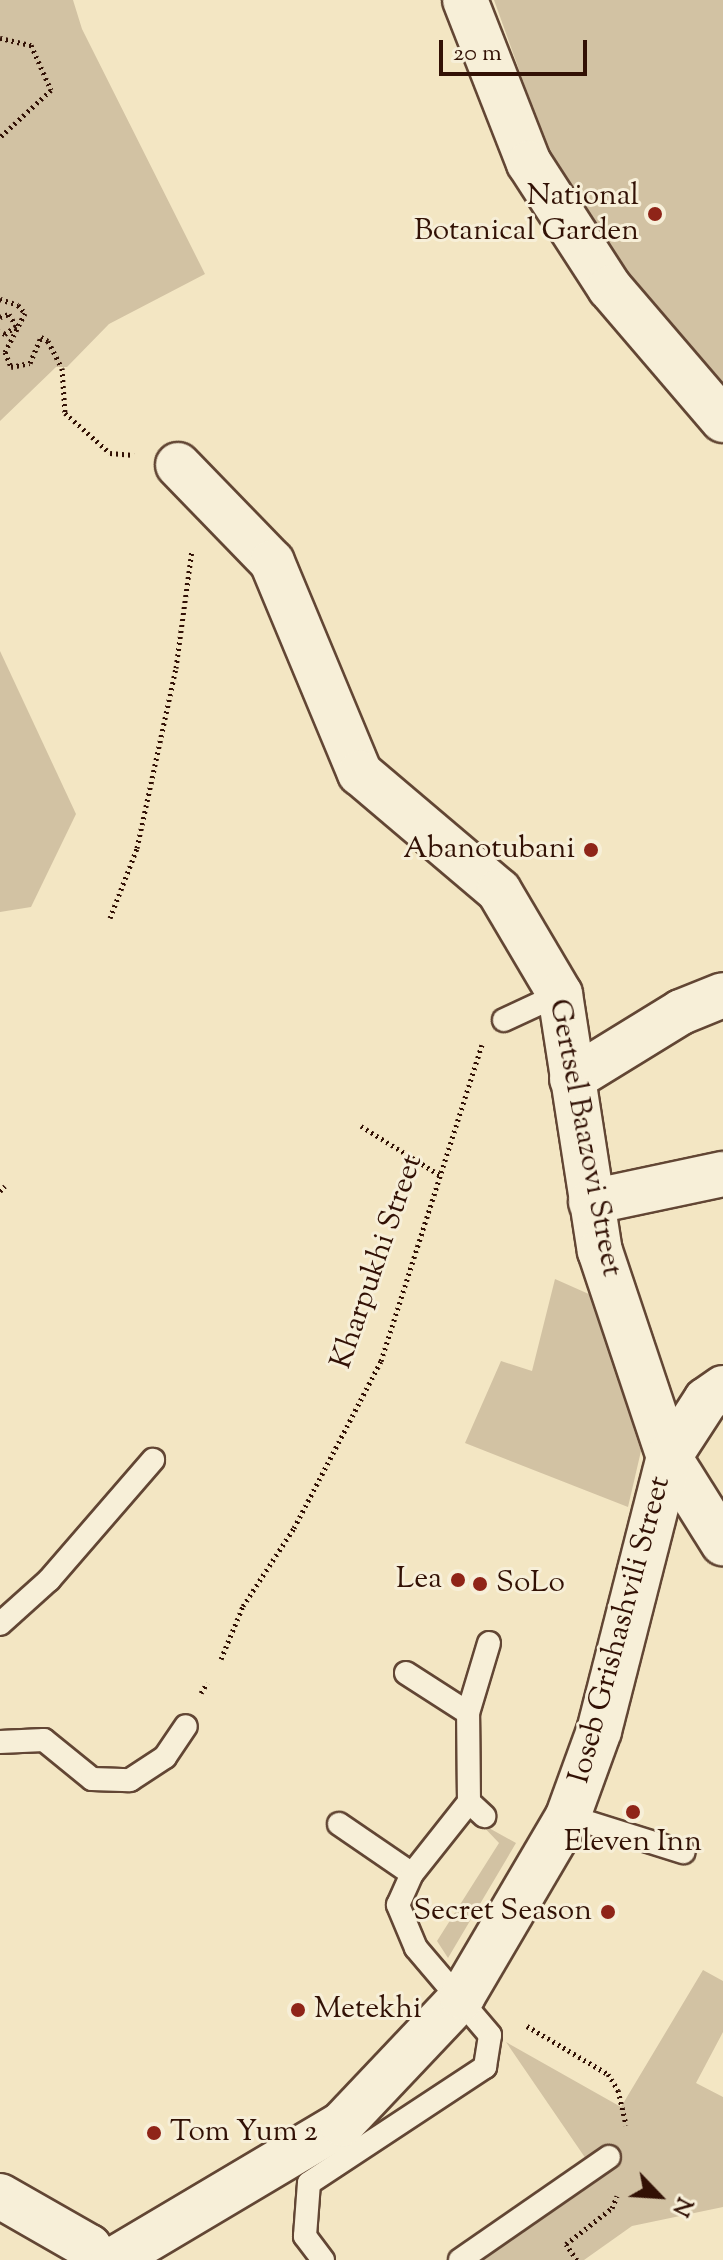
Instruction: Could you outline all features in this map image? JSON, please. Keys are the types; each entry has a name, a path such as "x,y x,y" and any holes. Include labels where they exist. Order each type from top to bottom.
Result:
{"street":[{"path":"465,0 529,163 610,288 723,420"},
{"name":"Gertsel Baazovi Street","path":"178,465 272,562 360,773 499,891 560,994 600,1251 669,1457 723,1543"},
{"path":"572,1079 681,1012 723,995"},
{"path":"591,1202 723,1174"},
{"name":"Ioseb Grishashvili Street","path":"113,2260 342,2124 462,1997 529,1891 568,1816 599,1731 669,1457 706,1400 723,1388"},
{"path":"0,2196 89,2247 97,2260"}],"lane":[{"path":"504,1020 560,994"},
{"path":"0,1624 49,1580 153,1460"},
{"path":"323,2260 305,2236 309,2183 485,2067 490,2035 462,1997 416,1948 398,1905 412,1874 476,1809 468,1713 489,1643"},
{"path":"406,1673 468,1713"},
{"path":"0,1742 44,1740 92,1779 130,1780 165,1757 186,1726"},
{"path":"568,1816 683,1852"},
{"path":"339,1824 412,1874"},
{"path":"460,2260 609,2157"}],"path":[{"path":"0,38 31,45 51,90 0,137"},
{"path":"0,299 18,305 25,313 5,352 11,367 30,363 41,337 48,341 62,368 65,413 110,453 178,465"},
{"path":"0,317 9,314 16,326 5,334 0,331"},
{"path":"110,918 137,848 176,668 193,545"},
{"name":"Kharpukhi Street","path":"221,1659 243,1606 294,1528 381,1361 477,1051 504,1020"},
{"path":"361,1126 440,1175"},
{"path":"516,2019 608,2074 627,2119 623,2140 609,2157"}],"shaded area":[{"path":"0,0 73,0 82,29 205,274 109,324 67,367 56,367 0,421"},
{"name":"National Botanical Garden","path":"494,0 723,0 723,415 625,277 548,150"},
{"path":"0,651 76,814 31,907 0,912"},
{"path":"555,1279 591,1295 641,1451 628,1507 465,1443 501,1361 532,1371"},
{"path":"480,1823 516,1843 448,1958 437,1941 499,1843"},
{"path":"703,1970 723,1981 723,2032 696,2083 723,2097 723,2207 632,2226 584,2260 480,2260 599,2178 506,2042 621,2107"}],"place":[{"name":"National Botanical Garden","path":"655,214"},
{"name":"Abanotubani","path":"591,850"},
{"name":"Lea","path":"458,1580"},
{"name":"SoLo","path":"480,1584"},
{"name":"Eleven Inn","path":"633,1812"},
{"name":"Secret Season","path":"608,1912"},
{"name":"Metekhi","path":"298,2010"},
{"name":"Tom Yum 2","path":"154,2133"}]}
